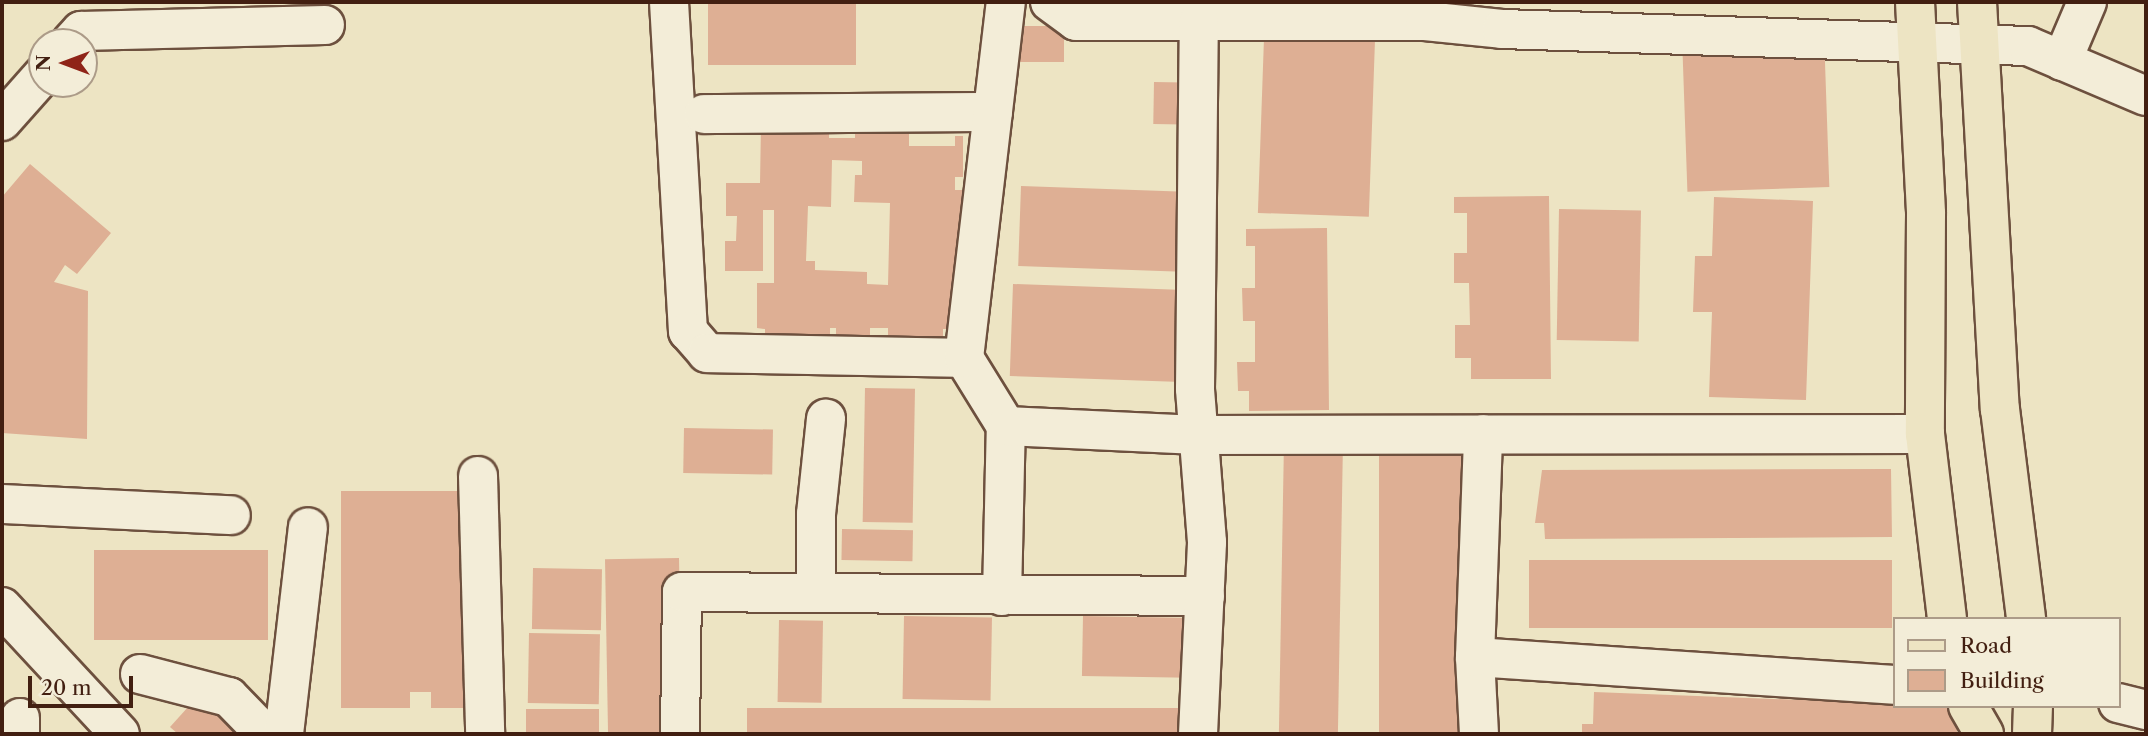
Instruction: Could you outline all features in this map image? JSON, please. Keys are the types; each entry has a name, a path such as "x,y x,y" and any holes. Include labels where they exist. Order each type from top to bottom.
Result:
{"main road":[{"path":"1977,2 2000,409 2026,617"},
{"path":"1915,20 1926,214 1925,434 1947,617"},
{"path":"1969,708 1984,734"},
{"path":"2032,734 2033,708"}],"street":[{"path":"669,2 688,331 707,353 964,358"},
{"path":"1002,596 1006,426 964,358 1006,2"},
{"path":"1050,2 1076,21 1425,21 1503,15 1915,20 1979,42 2028,46 2146,96"},
{"path":"2063,61 2087,2"},
{"path":"1198,734 1207,542 1198,435 1199,21"},
{"path":"77,25 325,25"},
{"path":"2,121 28,92"},
{"path":"704,114 993,112"},
{"path":"816,592 816,514 826,419"},
{"path":"1006,426 1198,435 1925,434"},
{"path":"1479,734 1475,657 1483,435"},
{"path":"478,476 485,734"},
{"path":"2,504 232,515"},
{"path":"284,734 308,527"},
{"path":"680,734 682,592 1205,596"},
{"path":"2,607 120,734"},
{"path":"1475,657 1892,685"},
{"path":"140,674 229,697 265,734"},
{"path":"2120,704 2146,710"}],"building":[{"path":"708,2 856,2 856,65 708,65"},
{"path":"1018,26 1064,26 1064,62 1018,62"},
{"path":"1824,34 1829,187 1687,192 1682,39"},
{"path":"1264,38 1375,42 1369,217 1258,213"},
{"path":"1154,82 1199,83 1198,125 1153,124"},
{"path":"761,124 829,125 829,138 855,138 855,125 909,126 909,146 955,146 955,136 963,136 963,177 955,177 955,190 998,190 994,274 961,274 961,329 943,329 943,340 888,340 888,328 870,328 870,341 836,341 836,328 830,328 830,341 765,340 765,329 757,328 757,283 774,283 774,210 763,210 763,271 725,271 725,241 736,241 737,216 726,216 726,183 760,183","holes":["832,160 862,161 862,175 855,175 854,202 890,203 888,285 867,284 867,272 815,270 815,261 806,261 808,206 831,207"]},
{"path":"30,164 111,233 77,274 65,265 54,282 88,291 87,439 2,433 2,197"},
{"path":"1021,186 1199,192 1196,272 1018,266"},
{"path":"1549,196 1551,379 1471,379 1471,358 1455,358 1455,325 1470,325 1469,283 1454,283 1454,253 1467,253 1467,213 1454,213 1454,197"},
{"path":"1714,197 1813,201 1806,400 1709,397 1712,312 1693,312 1695,256 1712,256"},
{"path":"1559,209 1641,210 1639,341 1557,340"},
{"path":"1327,228 1329,410 1249,411 1249,391 1238,391 1237,362 1255,362 1255,321 1243,321 1242,288 1255,288 1255,246 1246,246 1246,229"},
{"path":"1013,284 1199,290 1196,382 1010,376"},
{"path":"865,388 915,389 913,523 863,522"},
{"path":"684,428 773,430 772,475 683,473"},
{"path":"1284,441 1343,442 1338,734 1279,734"},
{"path":"1379,447 1466,447 1466,734 1379,734"},
{"path":"1891,469 1892,537 1545,539 1544,523 1535,523 1542,470"},
{"path":"341,491 473,491 474,708 431,708 431,692 410,692 410,708 341,708"},
{"path":"842,529 913,530 912,561 841,560"},
{"path":"94,550 268,550 268,640 94,640"},
{"path":"679,558 682,734 608,734 605,559"},
{"path":"1529,560 1892,560 1892,628 1529,628"},
{"path":"533,568 602,569 601,630 532,629"},
{"path":"904,616 992,618 991,701 903,699"},
{"path":"1083,616 1205,618 1204,678 1082,676"},
{"path":"779,620 823,621 822,703 778,702"},
{"path":"529,633 600,634 599,704 528,703"},
{"path":"207,686 260,734 178,734 170,727"},
{"path":"1594,692 1892,703 1892,708 1957,708 1957,733 1582,734 1582,724 1593,724"},
{"path":"747,708 1205,708 1205,734 747,734"},
{"path":"526,709 599,709 599,734 526,734"}]}
